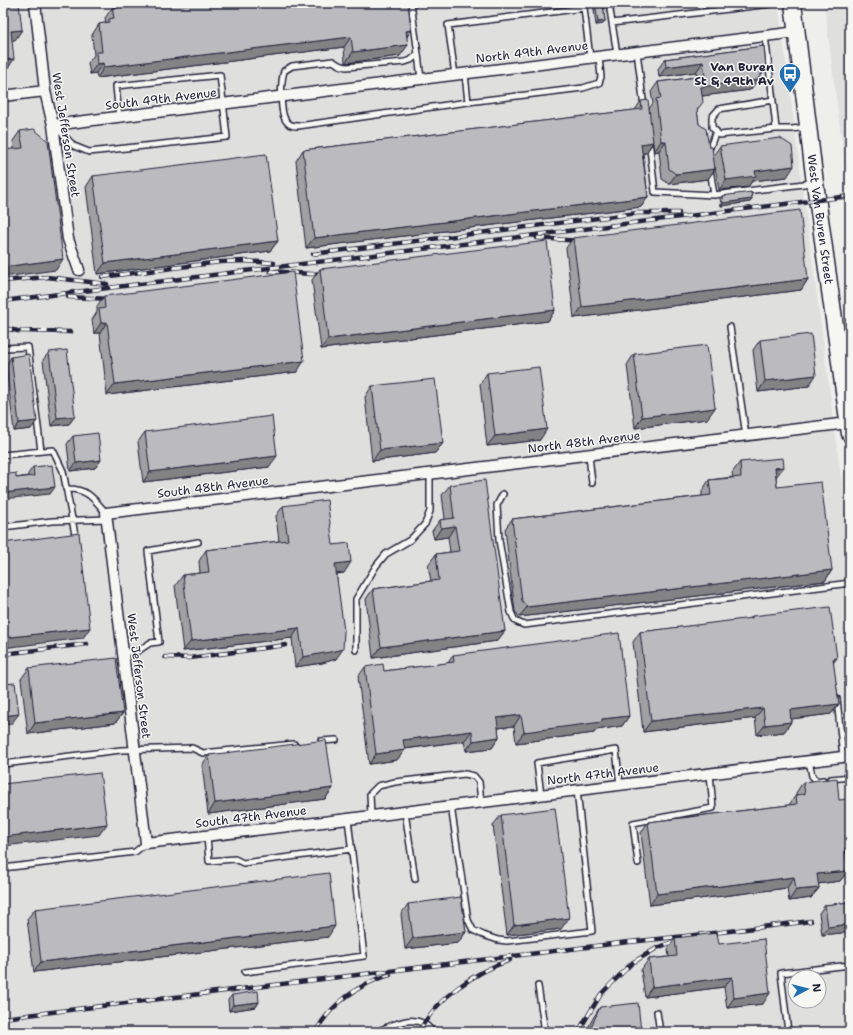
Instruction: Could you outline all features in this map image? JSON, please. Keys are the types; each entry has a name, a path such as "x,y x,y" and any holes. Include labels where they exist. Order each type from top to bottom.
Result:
{"main road":[{"name":"West Van Buren Street","path":"793,3 815,183 849,429"}],"street":[{"name":"West Jefferson Street","path":"35,3 45,91 53,124 68,239 79,270"},
{"name":"North 49th Avenue","path":"277,97 797,32"},
{"path":"3,96 45,91"},
{"name":"South 49th Avenue","path":"53,124 277,97"},
{"name":"North 48th Avenue","path":"322,486 746,436 849,429"},
{"name":"South 48th Avenue","path":"107,516 322,486"},
{"name":"West Jefferson Street","path":"107,516 146,843"},
{"name":"North 47th Avenue","path":"359,818 846,756"},
{"name":"South 47th Avenue","path":"146,843 359,818"}],"lane":[{"path":"411,3 421,79"},
{"path":"609,3 616,54"},
{"path":"612,23 779,3"},
{"path":"418,54 412,60 405,62 346,67 333,61 292,66 284,71 277,97 283,116 292,126 592,86 599,84 601,77 594,57 584,8 448,25 468,102"},
{"path":"765,36 776,129"},
{"path":"637,52 645,110"},
{"path":"53,124 74,146 89,152 227,137 220,75 116,86 119,117"},
{"path":"773,100 718,109 712,117 712,127 719,134 792,129 808,126"},
{"path":"709,158 708,151 716,131"},
{"path":"648,132 655,192 714,195 815,183"},
{"path":"710,166 714,195"},
{"path":"730,327 746,436"},
{"path":"3,348 28,347 41,451"},
{"path":"3,455 53,450 63,471 76,542"},
{"path":"589,455 592,483"},
{"path":"356,650 356,599 376,566 386,554 410,540 425,524 430,511 430,474"},
{"path":"66,489 76,489 92,496 107,516"},
{"path":"503,494 497,505 499,540 511,612 515,621 524,625 850,583"},
{"path":"3,528 52,521 107,516"},
{"path":"123,653 138,650 150,643 159,642 148,551 198,542"},
{"path":"836,696 846,756"},
{"path":"312,742 336,740"},
{"path":"3,764 136,750 192,748 203,753 297,744"},
{"path":"541,795 538,763 616,750 620,785"},
{"path":"809,761 812,776 817,781 850,777"},
{"path":"371,816 370,794 378,786 395,782 465,774 474,776 479,782 482,802"},
{"path":"638,863 633,824 713,808 710,774"},
{"path":"451,806 468,920 473,930 483,936 508,941 592,931 577,790"},
{"path":"404,812 415,879"},
{"path":"245,972 364,956 348,819"},
{"path":"207,836 209,861 234,858 243,863 352,849"},
{"path":"3,868 135,852 146,843"},
{"path":"788,1032 781,973 850,965"},
{"path":"538,986 545,1032"},
{"path":"657,1012 660,1032"},
{"path":"376,1032 400,1022 412,1021 424,1023 433,1032"}],"shaded area":[{"path":"3,3 778,3 850,544 850,1032 3,1032"},
{"path":"824,3 850,3 850,165 845,166"}],"building":[{"path":"3,3 19,3 22,30 11,31 14,59 3,60"},
{"path":"140,3 408,3 411,30 406,31 408,45 353,52 351,37 104,67 103,63 97,64 96,52 102,52 99,24 109,22 109,19 114,18 112,8 141,4"},
{"path":"595,3 603,3 605,21 598,22"},
{"path":"764,46 766,68 757,80 701,87 703,102 697,110 699,124 706,129 709,147 712,147 715,169 676,174 669,169 666,141 661,141 656,99 661,98 658,82 705,76 703,62 666,67 665,59"},
{"path":"648,100 653,142 641,144 648,197 314,238 303,150 642,109 641,101"},
{"path":"34,129 48,141 63,259 3,267 3,150 23,148 20,131"},
{"path":"780,138 792,146 794,166 755,171 756,176 726,180 720,146"},
{"path":"266,154 278,241 105,263 93,176"},
{"path":"751,192 752,199 723,203 722,196"},
{"path":"800,210 808,279 582,307 573,238"},
{"path":"547,241 555,310 328,339 320,269"},
{"path":"293,272 304,361 115,384 107,322 101,323 99,309 105,308 104,296"},
{"path":"811,334 816,375 765,381 760,340"},
{"path":"707,345 715,408 642,417 634,354"},
{"path":"67,350 75,416 57,418 49,352"},
{"path":"29,354 37,421 19,423 11,357"},
{"path":"539,367 547,429 495,436 487,373"},
{"path":"435,379 443,443 380,450 372,386"},
{"path":"272,416 277,456 150,472 145,432"},
{"path":"98,433 101,460 76,463 73,436"},
{"path":"783,458 784,467 775,468 777,487 821,482 832,570 527,607 522,601 512,519 711,495 709,480 741,477 740,462"},
{"path":"52,465 55,487 3,493 3,475 16,473 16,478 34,476 33,467"},
{"path":"485,480 505,631 381,647 373,589 439,580 436,554 459,551 455,526 441,528 440,520 454,518 450,485"},
{"path":"327,500 333,545 349,543 351,562 335,564 344,631 343,649 303,657 299,628 191,641 183,575 209,572 206,550 288,540 283,506"},
{"path":"79,533 90,628 3,638 3,543"},
{"path":"830,607 837,658 833,659 839,704 790,710 791,722 765,725 763,708 651,721 640,632 752,618 752,616"},
{"path":"619,633 629,716 602,719 602,722 524,732 521,715 497,718 499,737 473,741 472,731 403,740 405,750 376,754 365,667 383,664 384,671 454,662 453,655"},
{"path":"116,658 123,713 35,723 29,668"},
{"path":"15,683 19,714 3,716 3,684"},
{"path":"326,740 333,788 215,803 209,755"},
{"path":"100,773 107,824 3,837 3,784"},
{"path":"837,778 839,800 850,799 850,847 845,848 848,871 817,874 819,888 796,890 794,877 657,894 648,822 797,804 796,795 805,794 803,782"},
{"path":"555,808 569,918 514,925 501,815"},
{"path":"329,873 335,926 41,962 35,909"},
{"path":"461,897 466,932 413,938 408,904"},
{"path":"850,902 850,924 828,927 825,905"},
{"path":"717,933 719,944 764,939 770,993 734,998 732,977 652,987 649,959 677,956 675,938"},
{"path":"258,991 259,1002 233,1005 232,995"},
{"path":"638,1003 641,1032 589,1032 600,1007"},
{"path":"730,1029 731,1032 709,1032"}],"railway":[{"path":"3,301 850,196"},
{"path":"313,254 638,213 679,213"},
{"path":"537,238 581,241"},
{"path":"102,277 220,262 244,261 274,263"},
{"path":"270,271 311,274 328,273"},
{"path":"3,281 47,277 107,284"},
{"path":"68,297 112,299"},
{"path":"3,328 18,331 71,332"},
{"path":"3,654 87,644"},
{"path":"165,657 190,658 286,645"},
{"path":"3,1018 811,921"},
{"path":"579,1032 601,994 632,963 657,948 675,941"},
{"path":"419,1032 435,1008 446,997 470,979 510,960"},
{"path":"316,1032 329,1013 347,996 368,983 390,975"}],"place":[{"name":"Van Buren St & 49th Av","path":"790,94"}]}
